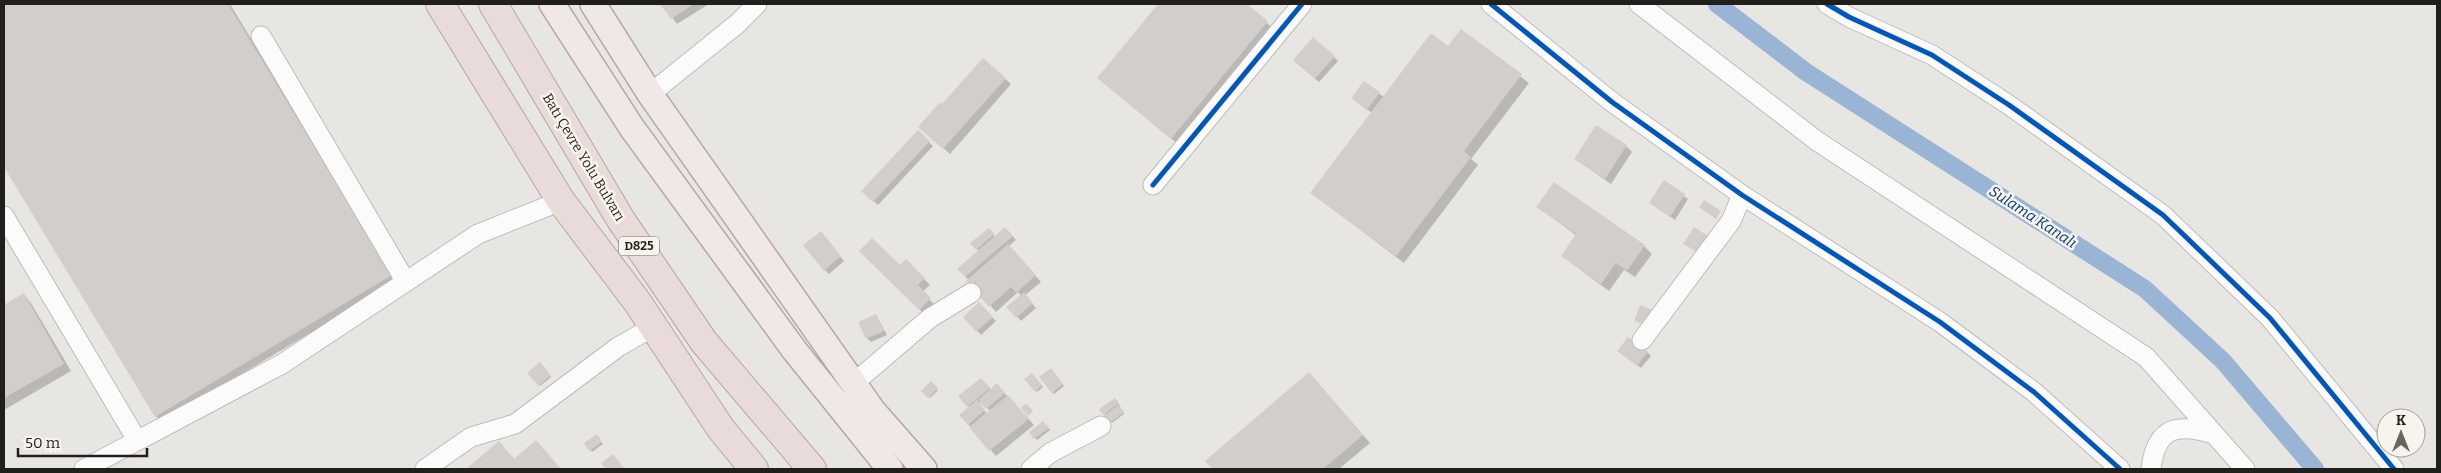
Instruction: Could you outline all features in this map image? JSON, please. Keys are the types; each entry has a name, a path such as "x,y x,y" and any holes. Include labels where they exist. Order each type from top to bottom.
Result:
{"highway":[{"name":"D825","path":"440,4 561,201 654,327 721,429 754,469"},
{"name":"Batı Çevre Yolu Bulvarı","path":"493,4 621,220 698,334 812,469"}],"main road":[{"path":"552,4 632,128 795,351 890,469"},
{"path":"594,4 650,94 873,411 924,469"}],"street":[{"path":"650,94 737,24 757,4"},
{"path":"1153,185 1302,4"},
{"path":"1491,4 1612,102 1742,195 1940,322 2034,392 2120,469"},
{"path":"1639,4 1817,141 2146,357 2245,469"},
{"path":"1827,4 1932,55 2009,105 2163,215 2270,318 2394,469"},
{"path":"260,36 406,282"},
{"path":"1642,340 1732,221 1742,195"},
{"path":"84,469 282,364 478,234 561,201"},
{"path":"4,216 137,440"},
{"path":"854,383 930,318 971,293"},
{"path":"424,469 471,437 516,424 618,348 654,327"},
{"path":"1031,469 1050,453 1101,426"},
{"path":"2151,469 2156,449 2164,437 2174,429 2189,428 2214,434"}],"building":[{"path":"4,4 228,4 392,275 155,417 4,167"},
{"path":"660,4 694,4 671,19"},
{"path":"1158,4 1247,4 1268,21 1171,139 1097,78"},
{"path":"1461,29 1522,74 1464,151 1471,157 1396,256 1310,193 1431,33 1448,46"},
{"path":"1313,37 1335,56 1315,79 1293,60"},
{"path":"983,58 1006,78 943,149 918,127 940,102 942,104"},
{"path":"1364,81 1380,92 1367,110 1351,98"},
{"path":"1596,125 1627,145 1605,179 1574,159"},
{"path":"918,130 930,141 873,202 861,191"},
{"path":"1664,180 1685,194 1670,217 1649,203"},
{"path":"1554,182 1645,245 1627,271 1616,263 1601,284 1561,256 1576,234 1536,207"},
{"path":"1704,200 1721,211 1716,219 1699,207"},
{"path":"1005,227 1013,236 965,277 957,269"},
{"path":"1694,227 1708,236 1697,252 1683,244"},
{"path":"989,228 994,234 976,250 970,243"},
{"path":"821,231 841,256 824,271 803,245"},
{"path":"872,238 900,265 906,259 925,278 918,285 931,298 919,310 859,251"},
{"path":"1008,244 1036,275 1016,293 1011,287 989,307 966,281"},
{"path":"1024,292 1033,303 1016,318 1006,307"},
{"path":"24,293 64,364 4,398 4,305"},
{"path":"979,302 993,317 976,332 963,317"},
{"path":"1640,305 1651,309 1645,325 1634,321"},
{"path":"876,314 884,331 866,339 858,322"},
{"path":"1628,337 1648,351 1637,366 1617,351"},
{"path":"540,362 551,375 538,386 527,373"},
{"path":"1051,368 1063,384 1052,393 1039,377"},
{"path":"1309,372 1363,435 1323,469 1212,469 1205,461"},
{"path":"1032,373 1042,385 1035,392 1024,379"},
{"path":"981,378 990,388 967,407 958,396"},
{"path":"931,381 938,388 928,398 921,391"},
{"path":"997,383 1005,393 986,409 978,400"},
{"path":"1008,395 1029,419 989,451 969,427"},
{"path":"1115,398 1119,403 1103,415 1099,409"},
{"path":"977,400 985,410 968,425 959,415"},
{"path":"1026,403 1033,411 1028,416 1021,408"},
{"path":"1118,405 1124,412 1110,423 1104,416"},
{"path":"1043,421 1049,428 1034,439 1029,432"},
{"path":"597,434 602,442 589,451 584,443"},
{"path":"536,440 561,469 466,469 499,441 514,459"},
{"path":"613,454 625,469 606,469 601,463"}],"waterway":[{"name":"Sulama Kanalı","path":"1717,4 1806,72 2145,289 2223,361 2315,469"}],"cycle path":[{"path":"1153,185 1302,4"},
{"path":"1491,4 1612,102 1742,195 1940,322 2034,392 2120,469"},
{"path":"1827,4 1849,17 1932,55 2009,105 2163,215 2270,318 2394,469"}]}
